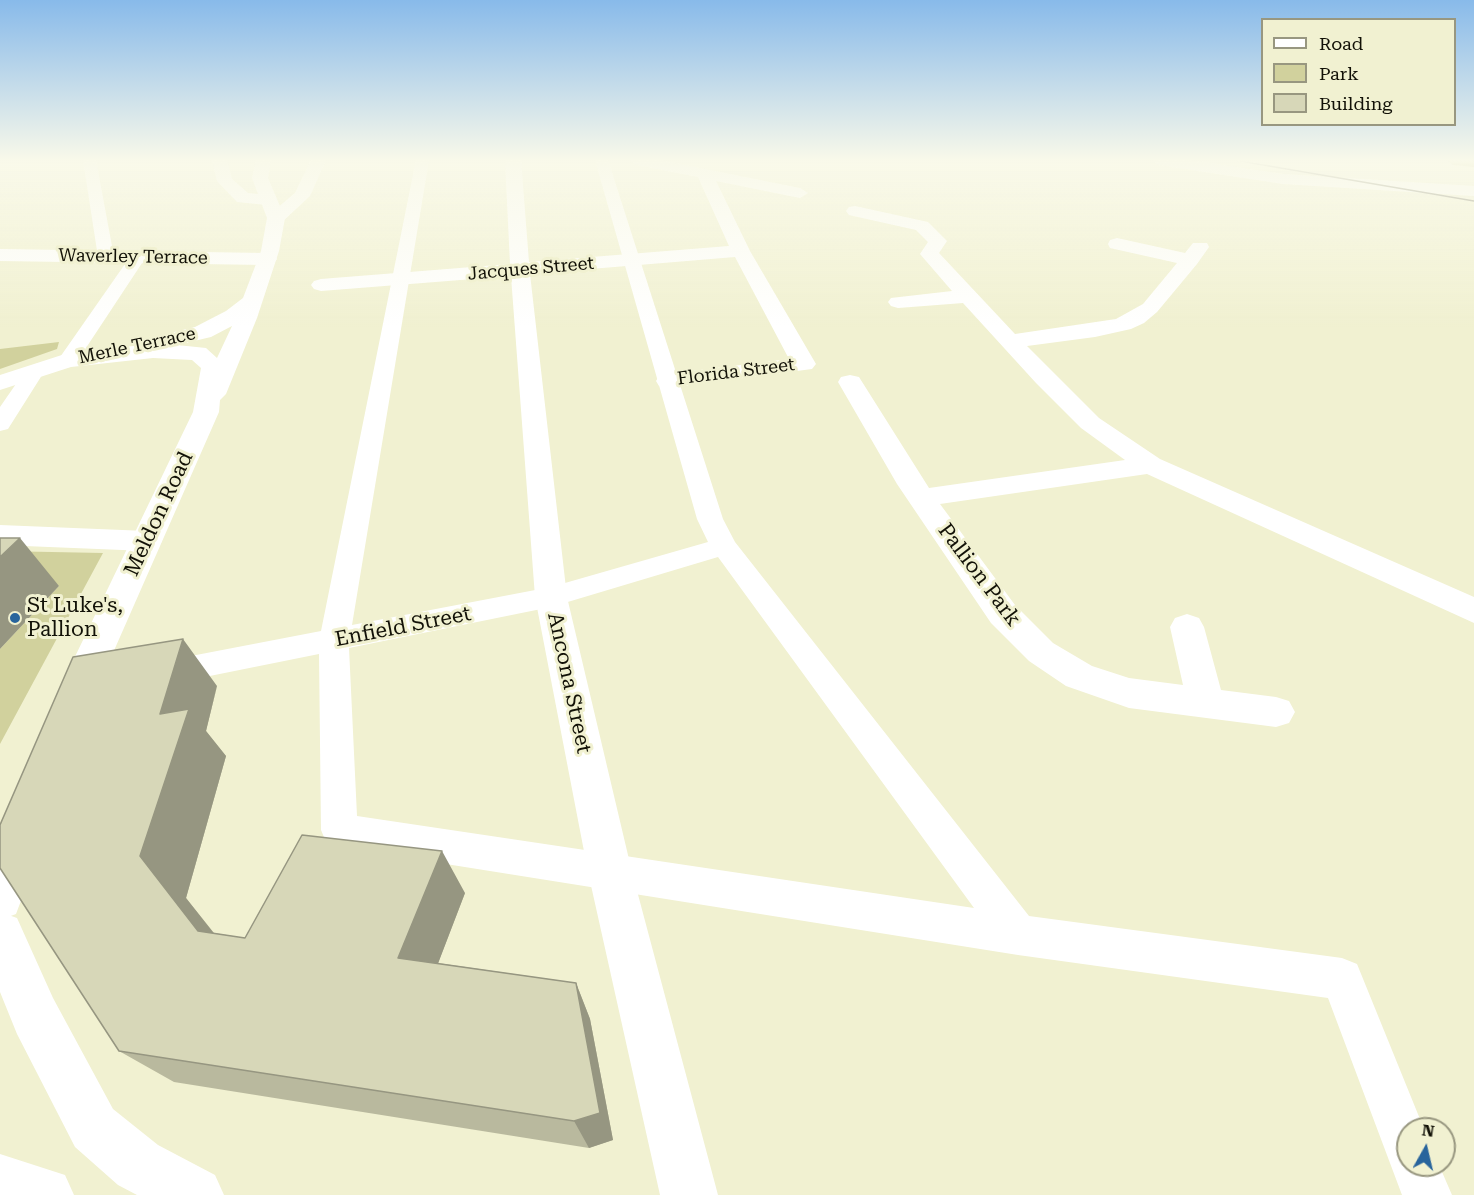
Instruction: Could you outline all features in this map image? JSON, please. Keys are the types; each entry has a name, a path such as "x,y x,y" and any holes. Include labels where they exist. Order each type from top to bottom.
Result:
{"street":[{"path":"206,412 252,302 267,259 276,218 279,216"},
{"name":"Ancona Street","path":"517,216 551,597 610,872 689,1195"},
{"name":"Florida Street","path":"668,381 804,364 741,251 724,216"},
{"path":"876,216 922,226 938,241 929,254 1044,378 1090,423 1150,465 1474,611"},
{"path":"1011,341 1123,324 1150,308 1195,254 1117,244"},
{"name":"Jacques Street","path":"321,285 741,251"},
{"name":"Waverley Terrace","path":"0,255 267,259"},
{"path":"0,275 28,256"},
{"path":"898,302 967,296"},
{"name":"Merle Terrace","path":"68,360 203,332 234,316 252,302"},
{"name":"Meldon Road","path":"0,383 68,360 153,351 198,353 213,367 206,412 77,690 65,723"},
{"name":"Pallion Park","path":"850,382 911,484 1003,614 1041,652 1079,676 1129,693 1276,712"},
{"name":"Pallion Park","path":"922,498 1150,465"},
{"path":"0,535 147,541"},
{"path":"1187,627 1206,704"},
{"path":"0,898 33,811"},
{"path":"0,935 35,1016 94,1128 138,1165 195,1195"},
{"path":"0,1182 45,1195"}],"lane":[{"path":"99,216 106,257"},
{"path":"412,216 334,640 339,830 1018,935 1342,979 1396,1117"},
{"path":"618,216 711,519 724,546 1018,935"},
{"path":"68,360 138,257"},
{"path":"0,424 34,372"},
{"name":"Enfield Street","path":"77,690 551,597 724,546"},
{"path":"1420,1177 1427,1195"}],"green space":[{"path":"59,342 57,349 0,369 0,349"},
{"path":"0,551 103,553 0,744 0,649 59,586"}],"building":[{"path":"0,538 20,538 0,557"},
{"path":"183,639 160,714 189,709 140,856 198,931 245,938 302,835 442,851 398,958 576,983 600,1113 574,1121 119,1051 0,868 0,825 73,657"}],"place":[{"name":"St Luke's, Pallion","path":"15,618"}]}
